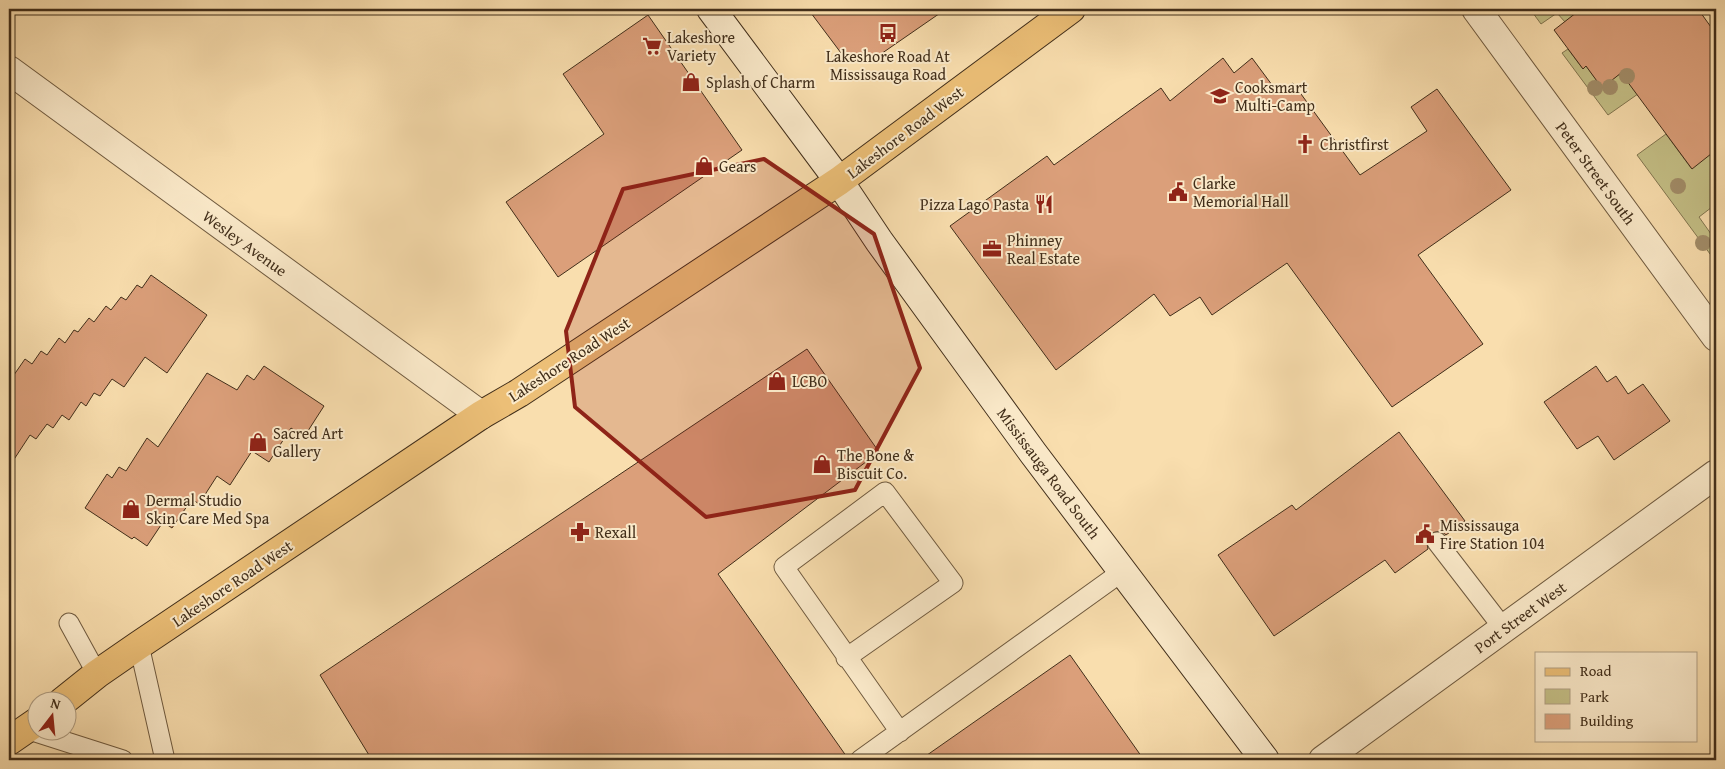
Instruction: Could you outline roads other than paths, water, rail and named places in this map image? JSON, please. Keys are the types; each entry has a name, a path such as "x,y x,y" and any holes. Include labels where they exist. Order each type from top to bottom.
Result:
{"main road":[{"name":"Lakeshore Road West","path":"74,692 139,645 481,415 520,393 839,181 1071,9"}],"street":[{"name":"Mississauga Road South","path":"711,9 839,181 879,241 1016,430 1265,760"},
{"name":"Peter Street South","path":"1476,9 1716,337"},
{"name":"Wesley Avenue","path":"9,70 481,415"},
{"name":"Port Street West","path":"1322,760 1716,474"}],"lane":[{"path":"846,658 953,583 885,492 784,567 846,658 900,732"},
{"path":"1437,542 1504,629"},
{"path":"860,760 1123,571"},
{"path":"69,623 97,674"},
{"path":"139,645 165,760"},
{"path":"24,730 123,760"}],"place":[{"name":"Lakeshore Road At Mississauga Road","path":"888,33"},
{"name":"Lakeshore Variety","path":"652,46"},
{"name":"Splash of Charm","path":"691,82"},
{"name":"Cooksmart Multi-Camp","path":"1220,96"},
{"name":"Christfirst","path":"1305,144"},
{"name":"Gears","path":"704,166"},
{"name":"Clarke Memorial Hall","path":"1178,192"},
{"name":"Pizza Lago Pasta","path":"1044,204"},
{"name":"Phinney Real Estate","path":"992,249"},
{"name":"LCBO","path":"777,381"},
{"name":"Sacred Art Gallery","path":"258,442"},
{"name":"The Bone & Biscuit Co.","path":"822,464"},
{"name":"Dermal Studio Skin Care Med Spa","path":"131,509"},
{"name":"Rexall","path":"580,532"},
{"name":"Mississauga Fire Station 104","path":"1425,534"}]}
